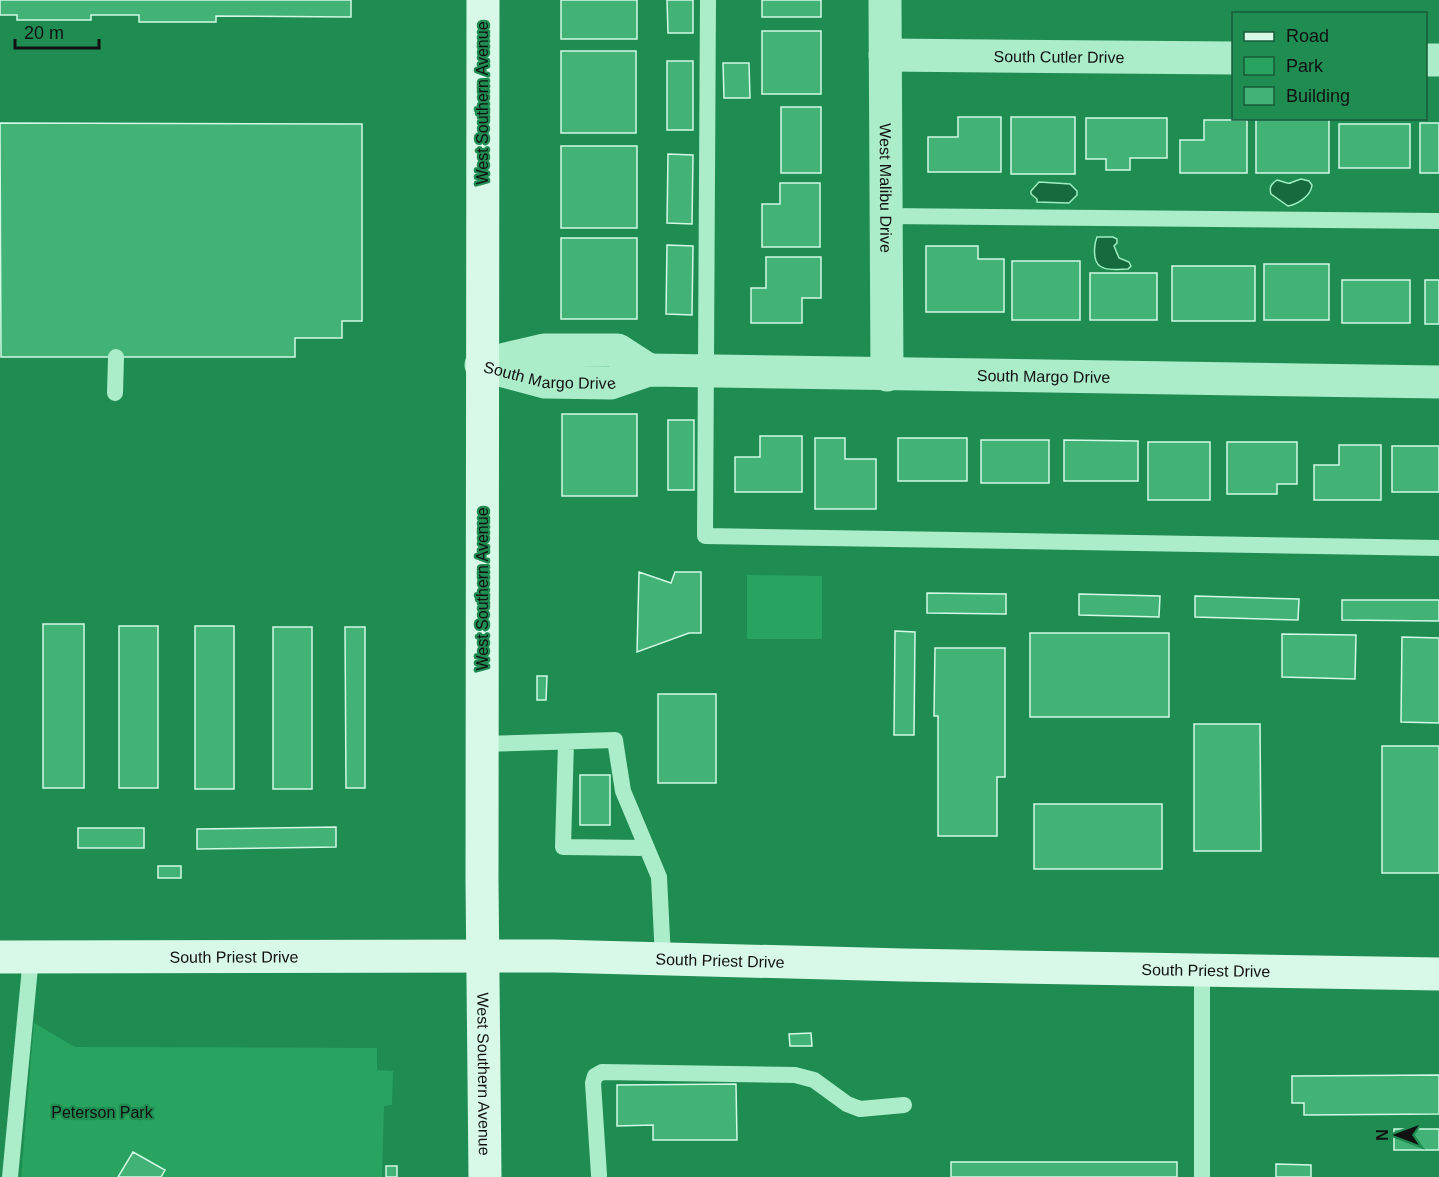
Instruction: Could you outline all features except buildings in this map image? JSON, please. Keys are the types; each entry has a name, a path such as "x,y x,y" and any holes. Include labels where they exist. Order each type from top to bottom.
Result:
{"main road":[{"name":"West Southern Avenue","path":"483,0 481,365 485,1177"},
{"name":"South Priest Drive","path":"16,957 663,958 1439,974"}],"street":[{"name":"West Malibu Drive","path":"885,0 887,375"},
{"name":"South Cutler Drive","path":"885,54 1232,58"},
{"name":"South Margo Drive","path":"481,365 545,382 611,383 649,370 1439,382"}],"lane":[{"path":"708,0 705,536 1439,548"},
{"path":"886,216 1439,221"},
{"path":"115,393 116,357"},
{"path":"482,744 615,740 623,791 659,877 663,958"},
{"path":"566,742 563,847 647,848"},
{"path":"10,1177 16,957"},
{"path":"1202,969 1202,1177"},
{"path":"599,1175 593,1083 595,1076 602,1072 795,1075 814,1080 847,1104 860,1109 904,1105"}],"green space":[{"path":"747,575 822,576 822,639 747,639"},
{"name":"Peterson Park","path":"34,1023 75,1047 377,1048 377,1070 393,1071 392,1105 384,1106 382,1177 21,1177"}],"shaded area":[{"path":"1301,179 1309,181 1312,185 1307,196 1296,203 1288,206 1271,194 1271,186 1277,180 1289,183"},
{"path":"1039,182 1070,184 1077,191 1077,195 1069,203 1037,202 1031,191"},
{"path":"1097,237 1117,239 1114,246 1119,258 1129,262 1131,266 1128,269 1113,269 1099,266 1094,252"}]}
